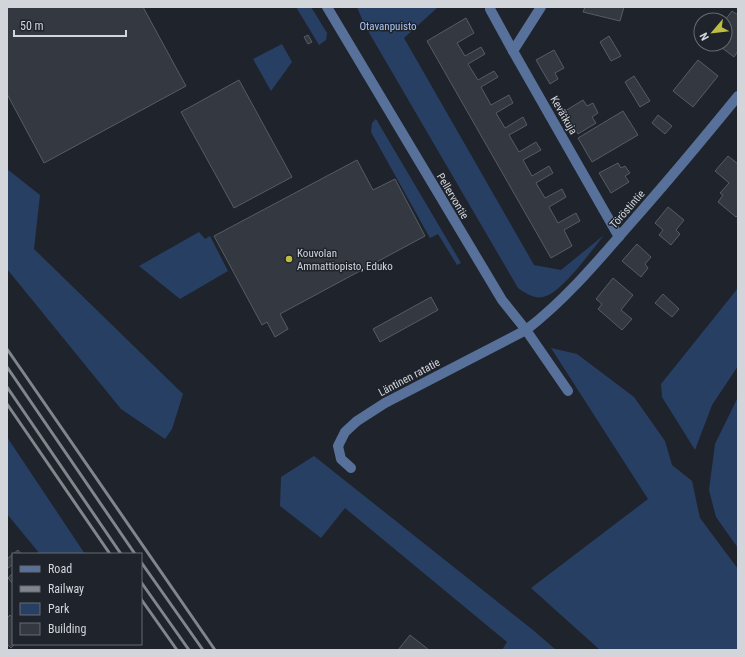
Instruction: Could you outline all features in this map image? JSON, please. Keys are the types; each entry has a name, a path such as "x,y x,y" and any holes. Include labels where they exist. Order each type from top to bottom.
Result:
{"street":[{"name":"Pellervontie","path":"327,7 498,293 526,330 568,391"},
{"path":"513,51 541,7"},
{"name":"Kevätkuja","path":"490,9 619,237"},
{"name":"Töröstintie","path":"526,330 592,268 738,96"},
{"name":"Läntinen ratatie","path":"351,468 341,459 338,446 344,432 357,421 385,403 526,330"}],"green space":[{"path":"296,7 311,7 327,33 326,40 319,45"},
{"name":"Otavanpuisto","path":"357,7 438,7 404,38 534,265 561,270 604,235 567,280 550,294 543,297 536,297 527,294 518,288 364,24"},
{"path":"282,44 292,62 271,91 253,59"},
{"path":"376,119 461,263 457,265 438,234 430,238 371,132 372,123"},
{"path":"7,169 40,195 34,249 183,394 172,429 165,439 121,409 7,269"},
{"path":"199,232 205,239 210,236 228,271 180,299 139,266"},
{"path":"738,288 738,366 712,405 695,450 662,397 661,384"},
{"path":"551,348 577,354 634,397 665,441 672,465 692,481 700,518 738,569 738,650 600,650 531,588 648,499"},
{"path":"738,397 738,548 716,517 709,490 715,444"},
{"path":"7,437 84,553 39,553 7,514"},
{"path":"314,456 533,630 556,650 502,650 507,642 345,508 321,538 280,506 281,477"}],"building":[{"path":"7,7 143,7 186,86 44,163 7,94"},
{"path":"585,7 624,7 620,21 583,12"},
{"path":"732,11 738,15 738,51 734,57 727,52 733,52 733,12 731,12"},
{"path":"466,18 474,33 457,43 465,56 481,47 485,54 468,64 478,80 494,71 498,77 481,87 491,105 509,95 513,103 496,113 505,128 523,117 527,125 509,135 519,152 536,142 541,150 523,160 532,176 549,166 553,173 536,183 545,198 562,189 566,197 549,207 558,223 576,213 580,221 564,230 572,246 551,258 427,41"},
{"path":"308,35 312,42 308,44 304,37"},
{"path":"609,36 621,56 611,61 600,42"},
{"path":"554,50 564,68 555,73 558,79 550,84 536,60"},
{"path":"698,60 718,76 693,107 673,91"},
{"path":"634,76 650,101 640,107 625,82"},
{"path":"239,80 292,177 234,208 181,112"},
{"path":"583,100 587,106 593,103 598,113 592,117 596,123 578,134 565,111"},
{"path":"623,111 638,135 592,162 578,138"},
{"path":"658,115 672,126 665,134 652,123"},
{"path":"728,156 738,164 738,215 736,217 718,202 723,195 720,193 729,183 715,171"},
{"path":"357,160 373,190 395,179 425,236 280,314 288,329 275,337 267,322 262,325 214,236"},
{"path":"618,163 621,168 625,166 630,173 625,176 629,182 611,193 599,173"},
{"path":"668,207 684,220 676,230 680,234 671,245 659,235 663,230 655,223"},
{"path":"637,244 651,257 645,264 648,268 641,277 622,261"},
{"path":"613,278 633,295 621,310 632,319 622,330 598,309 602,304 596,299"},
{"path":"663,294 679,309 672,317 655,303"},
{"path":"431,297 438,310 380,342 373,329"},
{"path":"12,555 12,565 7,569 7,559"},
{"path":"12,574 12,583 8,578"},
{"path":"10,615 12,617 12,645 14,645 11,648 7,644 7,618"},
{"path":"410,635 429,650 398,650"}],"railway":[{"path":"7,349 215,650"},
{"path":"7,367 134,553"},
{"path":"7,387 120,553"},
{"path":"7,404 109,553"},
{"path":"142,563 203,650"},
{"path":"142,583 189,650"},
{"path":"142,600 177,650"}],"place":[{"name":"Kouvolan Ammattiopisto, Eduko","path":"289,259"}]}
